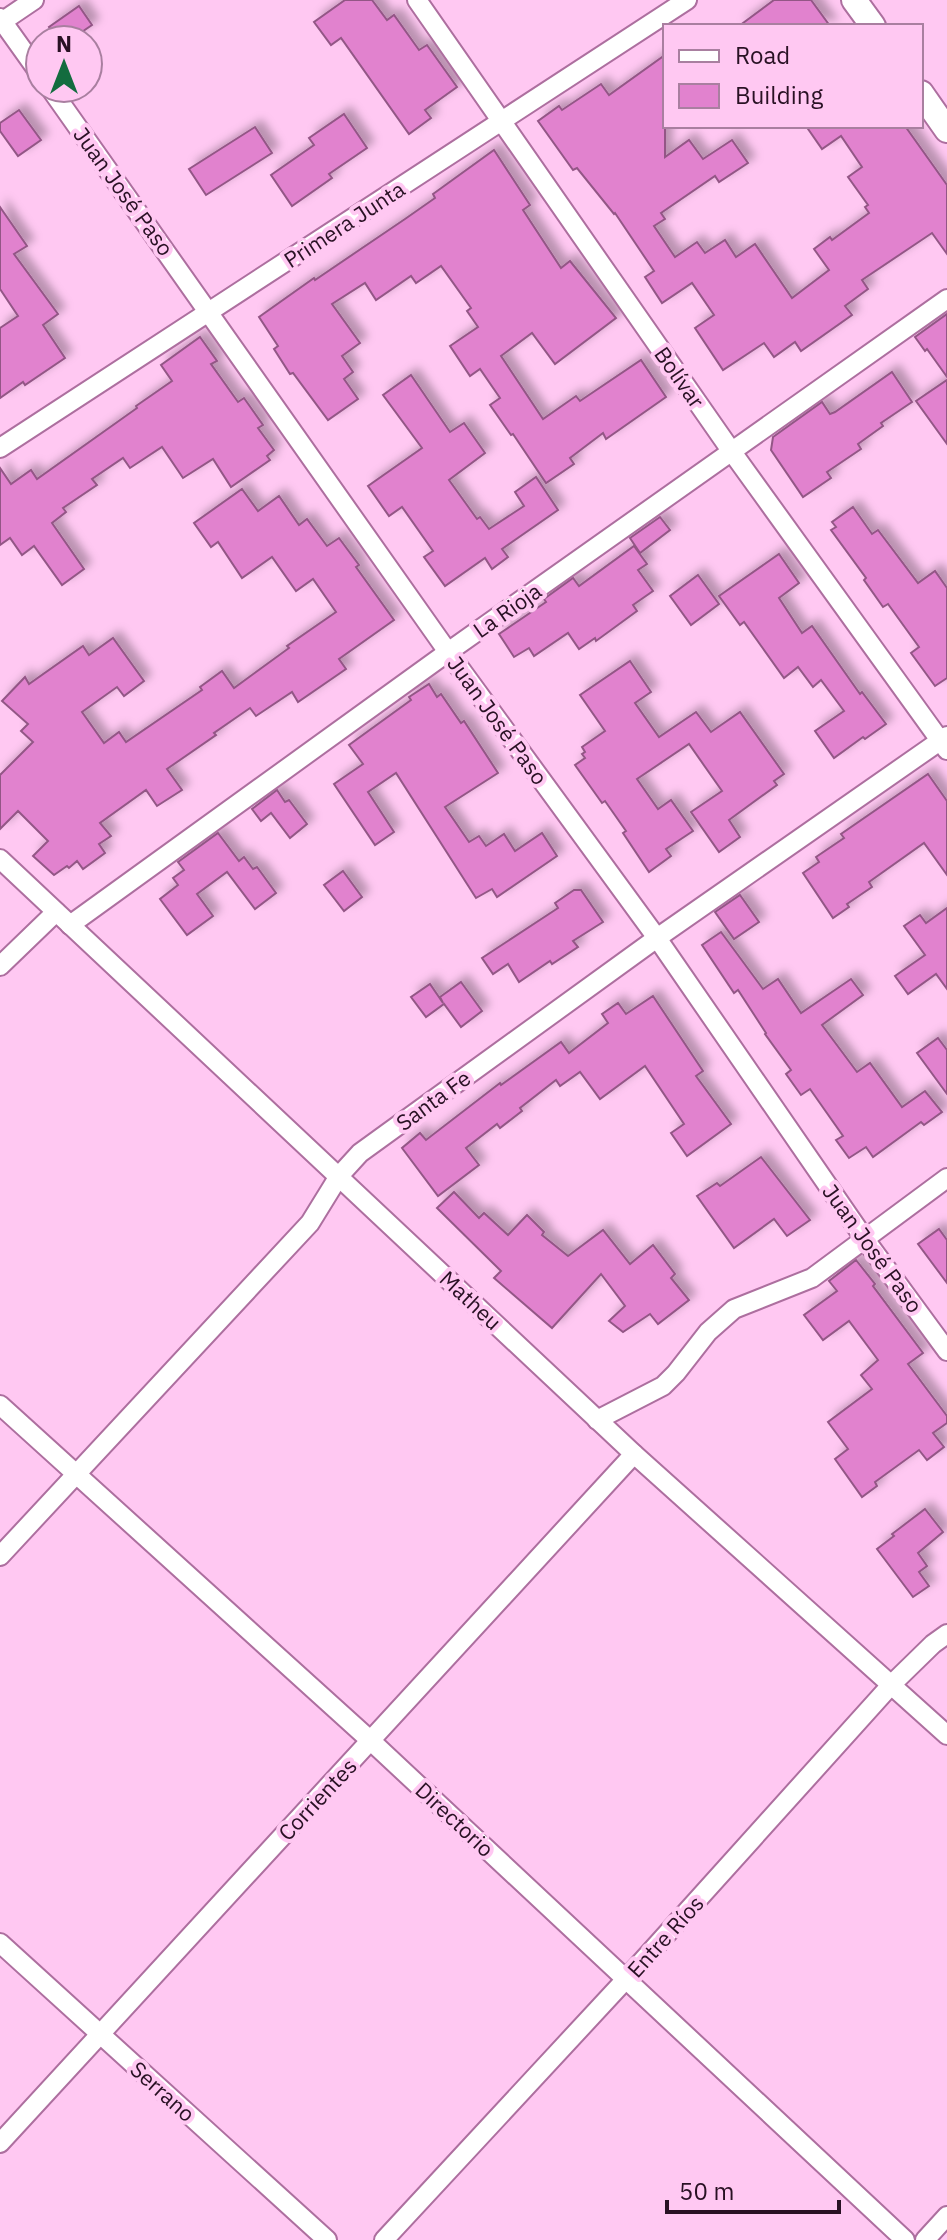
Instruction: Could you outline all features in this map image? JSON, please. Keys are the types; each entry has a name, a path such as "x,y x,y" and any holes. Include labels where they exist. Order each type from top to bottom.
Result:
{"main road":[{"path":"854,0 872,24"},
{"path":"923,96 947,130"}],"street":[{"path":"24,52 1,20 34,0"},
{"name":"Bolívar","path":"417,0 732,452 945,742"},
{"name":"Primera Junta","path":"0,448 687,0"},
{"name":"Juan José Paso","path":"61,104 448,652 657,938 864,1238 947,1351"},
{"name":"La Rioja","path":"70,925 448,652 947,299"},
{"name":"Santa Fe","path":"0,1556 310,1223 339,1176 360,1153 657,938 945,742"},
{"name":"Matheu","path":"0,859 597,1420 947,1735"},
{"path":"0,966 56,912"},
{"path":"597,1420 663,1386 708,1332 734,1309 812,1278 947,1178"},
{"name":"Directorio","path":"0,1405 371,1741 905,2240"},
{"name":"Corrientes","path":"0,2143 634,1454"},
{"name":"Entre Ríos","path":"384,2240 627,1978 891,1685 947,1634"},
{"name":"Serrano","path":"0,1943 327,2240"},
{"path":"925,2240 947,2216"}],"building":[{"path":"345,0 372,0 387,20 394,15 419,50 427,45 457,87 425,110 431,118 409,134 341,38 331,45 314,22"},
{"path":"774,0 811,0 829,24 742,24"},
{"path":"79,6 91,24 53,24"},
{"path":"663,56 665,157 689,140 703,159 732,140 748,163 719,182 715,176 661,213 665,219 654,226 675,257 697,242 705,253 725,240 736,257 755,244 792,298 829,270 814,249 869,213 865,207 868,205 848,177 862,167 841,136 822,149 807,128 906,128 947,185 947,254 932,233 862,280 868,289 845,306 852,315 801,351 795,342 774,357 764,343 723,370 695,328 714,315 692,283 662,303 645,277 654,271 615,213 577,168 573,170 538,121 559,106 562,110 601,84 609,95"},
{"path":"19,110 41,140 18,156 0,131 0,123"},
{"path":"344,114 367,148 329,174 332,178 292,206 271,175 314,145 309,138"},
{"path":"255,127 272,153 206,195 189,169"},
{"path":"494,150 530,205 523,210 561,268 570,261 616,318 555,364 532,333 501,356 543,419 576,396 580,401 641,360 666,397 606,439 603,433 570,458 574,464 546,483 490,405 500,398 480,369 470,376 450,346 478,327 467,311 471,308 441,266 416,283 411,276 376,300 365,283 332,304 360,343 342,356 353,372 344,379 358,399 328,420 293,373 290,374 274,349 278,346 259,317 435,198 433,194"},
{"path":"0,207 27,246 14,254 58,314 43,325 65,358 0,398 0,328 18,316 0,289"},
{"path":"947,314 947,377 915,337"},
{"path":"200,337 217,361 211,364 238,402 244,398 263,425 258,428 274,450 267,456 270,460 231,487 213,459 183,478 162,447 130,468 123,458 92,479 97,485 63,508 66,512 52,523 84,569 62,585 34,546 22,555 10,538 0,545 0,468 11,484 31,470 37,479 172,381 161,365"},
{"path":"892,372 912,402 881,423 883,426 858,444 861,449 827,472 831,478 803,497 771,450 773,437 822,402 830,414 835,412"},
{"path":"411,375 450,432 464,423 485,453 449,480 477,519 480,517 489,529 524,506 515,492 536,477 558,510 502,549 508,557 492,569 485,558 445,586 424,557 433,551 402,507 389,516 368,486 422,448 383,395"},
{"path":"947,380 947,444 916,401"},
{"path":"242,489 258,511 279,496 299,525 307,519 327,546 339,538 394,620 339,659 346,669 298,702 292,692 256,716 250,708 214,733 216,735 167,769 182,790 157,806 146,790 100,823 111,836 99,844 105,853 83,869 77,861 54,875 33,856 48,841 18,811 0,829 0,775 33,742 21,731 28,724 2,701 25,677 29,684 83,646 89,655 113,638 144,681 124,696 117,687 82,712 104,743 119,732 126,742 202,690 200,687 222,671 234,688 336,612 313,579 296,591 272,557 242,578 218,542 211,547 194,523"},
{"path":"853,507 872,534 878,530 918,583 935,571 947,588 947,678 935,686 911,653 919,647 888,604 883,607 831,530 836,527 832,522"},
{"path":"660,517 670,530 640,553 630,538"},
{"path":"634,546 647,564 638,570 653,591 633,605 637,611 596,641 595,638 579,649 568,633 534,656 529,648 514,657 499,634 546,602 544,599 573,578 579,586"},
{"path":"779,554 799,583 779,598 802,633 812,626 860,694 862,692 886,724 834,758 815,731 844,711 821,680 813,687 798,667 784,678 744,622 740,625 719,596"},
{"path":"698,575 719,604 691,625 670,596"},
{"path":"630,661 651,692 635,703 659,737 696,712 711,732 740,712 784,774 774,781 777,785 729,820 740,837 719,852 691,812 722,791 689,744 637,779 658,809 671,800 693,831 666,849 671,856 649,872 623,833 626,831 575,765 585,758 582,747 605,731 580,695"},
{"path":"429,684 437,697 441,694 461,723 464,721 498,773 445,807 469,842 479,836 486,846 504,834 515,851 542,833 557,856 497,897 492,889 476,898 396,773 368,792 394,832 375,845 334,784 363,764 349,745"},
{"path":"928,774 947,801 947,875 924,843 869,882 872,887 833,918 803,873 819,862 816,857 844,838 841,834"},
{"path":"277,790 307,824 290,838 271,813 261,821 252,809"},
{"path":"218,833 239,861 244,857 253,869 257,867 276,893 255,909 227,872 197,894 213,916 187,935 160,899 178,885 173,878 184,870 178,862"},
{"path":"343,871 362,897 344,911 324,885"},
{"path":"574,890 581,890 603,922 573,941 578,947 519,982 508,964 493,974 482,958 558,908 555,903"},
{"path":"740,895 759,922 734,939 715,912"},
{"path":"947,908 947,989 936,974 908,994 895,976 925,955 904,926 920,915 926,923"},
{"path":"721,932 763,989 778,979 801,1013 851,979 863,995 822,1025 857,1072 870,1063 902,1107 925,1091 942,1112 924,1125 921,1122 873,1157 866,1147 849,1158 836,1140 843,1136 810,1089 801,1095 786,1074 791,1070 738,990 734,993 702,945"},
{"path":"461,982 482,1011 461,1027 444,1004 426,1017 411,997 430,984 443,1003 440,997"},
{"path":"653,996 703,1071 696,1076 731,1124 687,1156 671,1133 684,1124 645,1066 600,1099 580,1072 560,1086 556,1080 500,1128 497,1124 466,1148 479,1165 438,1196 402,1148 420,1133 426,1140 500,1083 561,1042 569,1053 608,1023 602,1014 618,1003 626,1014"},
{"path":"938,1038 947,1050 947,1094 917,1053"},
{"path":"761,1157 810,1220 787,1236 774,1219 734,1248 697,1196 717,1183 720,1186"},
{"path":"454,1192 479,1218 484,1213 508,1235 527,1215 544,1232 542,1235 568,1256 603,1230 630,1264 653,1245 675,1274 671,1278 689,1300 658,1324 650,1314 623,1332 609,1321 625,1306 601,1274 552,1328 494,1278 501,1271 437,1208"},
{"path":"939,1229 947,1240 947,1283 918,1244"},
{"path":"856,1260 923,1353 908,1364 947,1416 947,1423 933,1433 944,1447 927,1460 919,1450 875,1482 877,1486 862,1497 835,1459 848,1449 828,1422 872,1389 861,1375 878,1360 849,1321 823,1340 804,1315 837,1291 829,1281"},
{"path":"925,1509 943,1532 918,1553 927,1566 919,1572 929,1586 913,1597 877,1549"}]}
